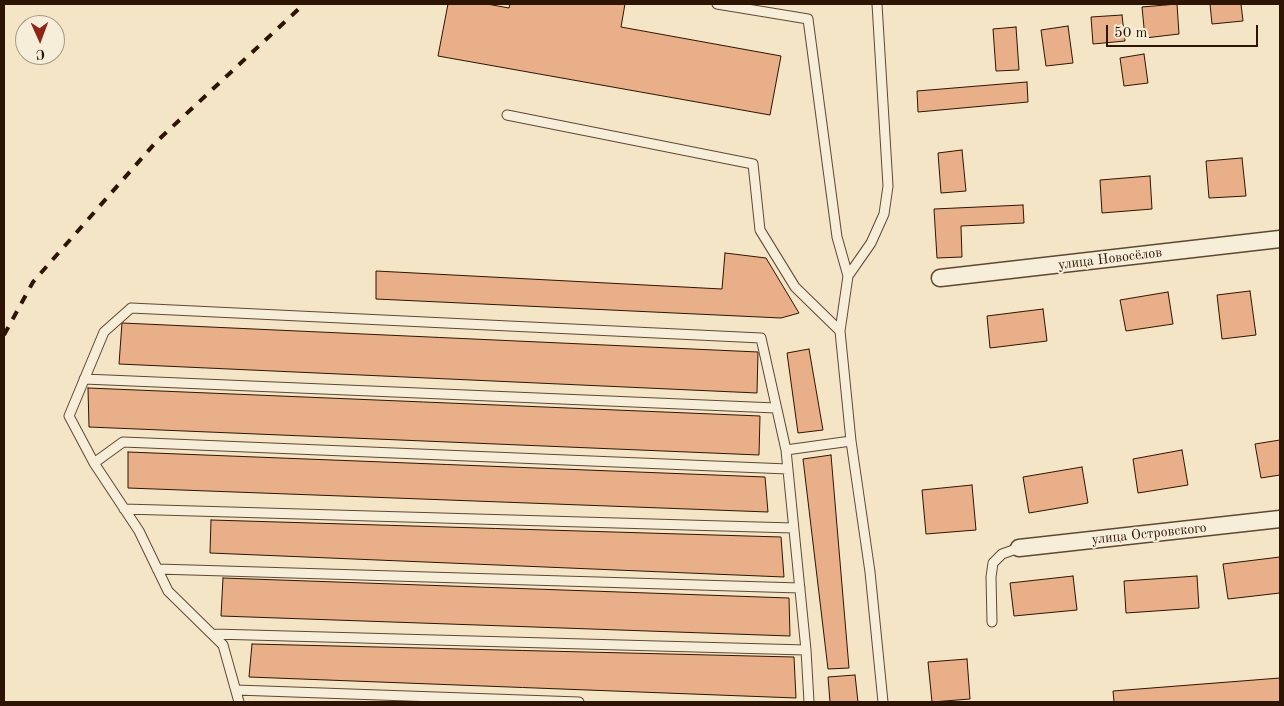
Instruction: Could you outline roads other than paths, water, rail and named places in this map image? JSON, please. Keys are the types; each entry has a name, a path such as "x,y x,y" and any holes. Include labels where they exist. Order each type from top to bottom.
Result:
{"street":[{"name":"улица Новосёлов","path":"940,278 1280,239"},
{"name":"улица Островского","path":"1018,548 1280,519"}],"lane":[{"path":"717,4 808,20 837,237 848,276 840,331 851,441 870,572 883,702"},
{"path":"848,276 871,243 884,214 888,186 877,4"},
{"path":"508,115 753,164 760,230 796,287 840,331"},
{"path":"239,702 223,645 168,591 139,531 94,462 69,416 104,332 131,308 761,338 786,450 806,650 809,702"},
{"path":"84,379 776,408"},
{"path":"786,450 851,441"},
{"path":"94,462 123,442 788,469"},
{"path":"124,509 794,528"},
{"path":"992,622 991,577 993,563 1002,554 1018,548"},
{"path":"157,569 800,588"},
{"path":"213,634 806,650"},
{"path":"236,690 579,702"}],"railway":[{"path":"4,335 33,282 156,142 304,4"}]}
